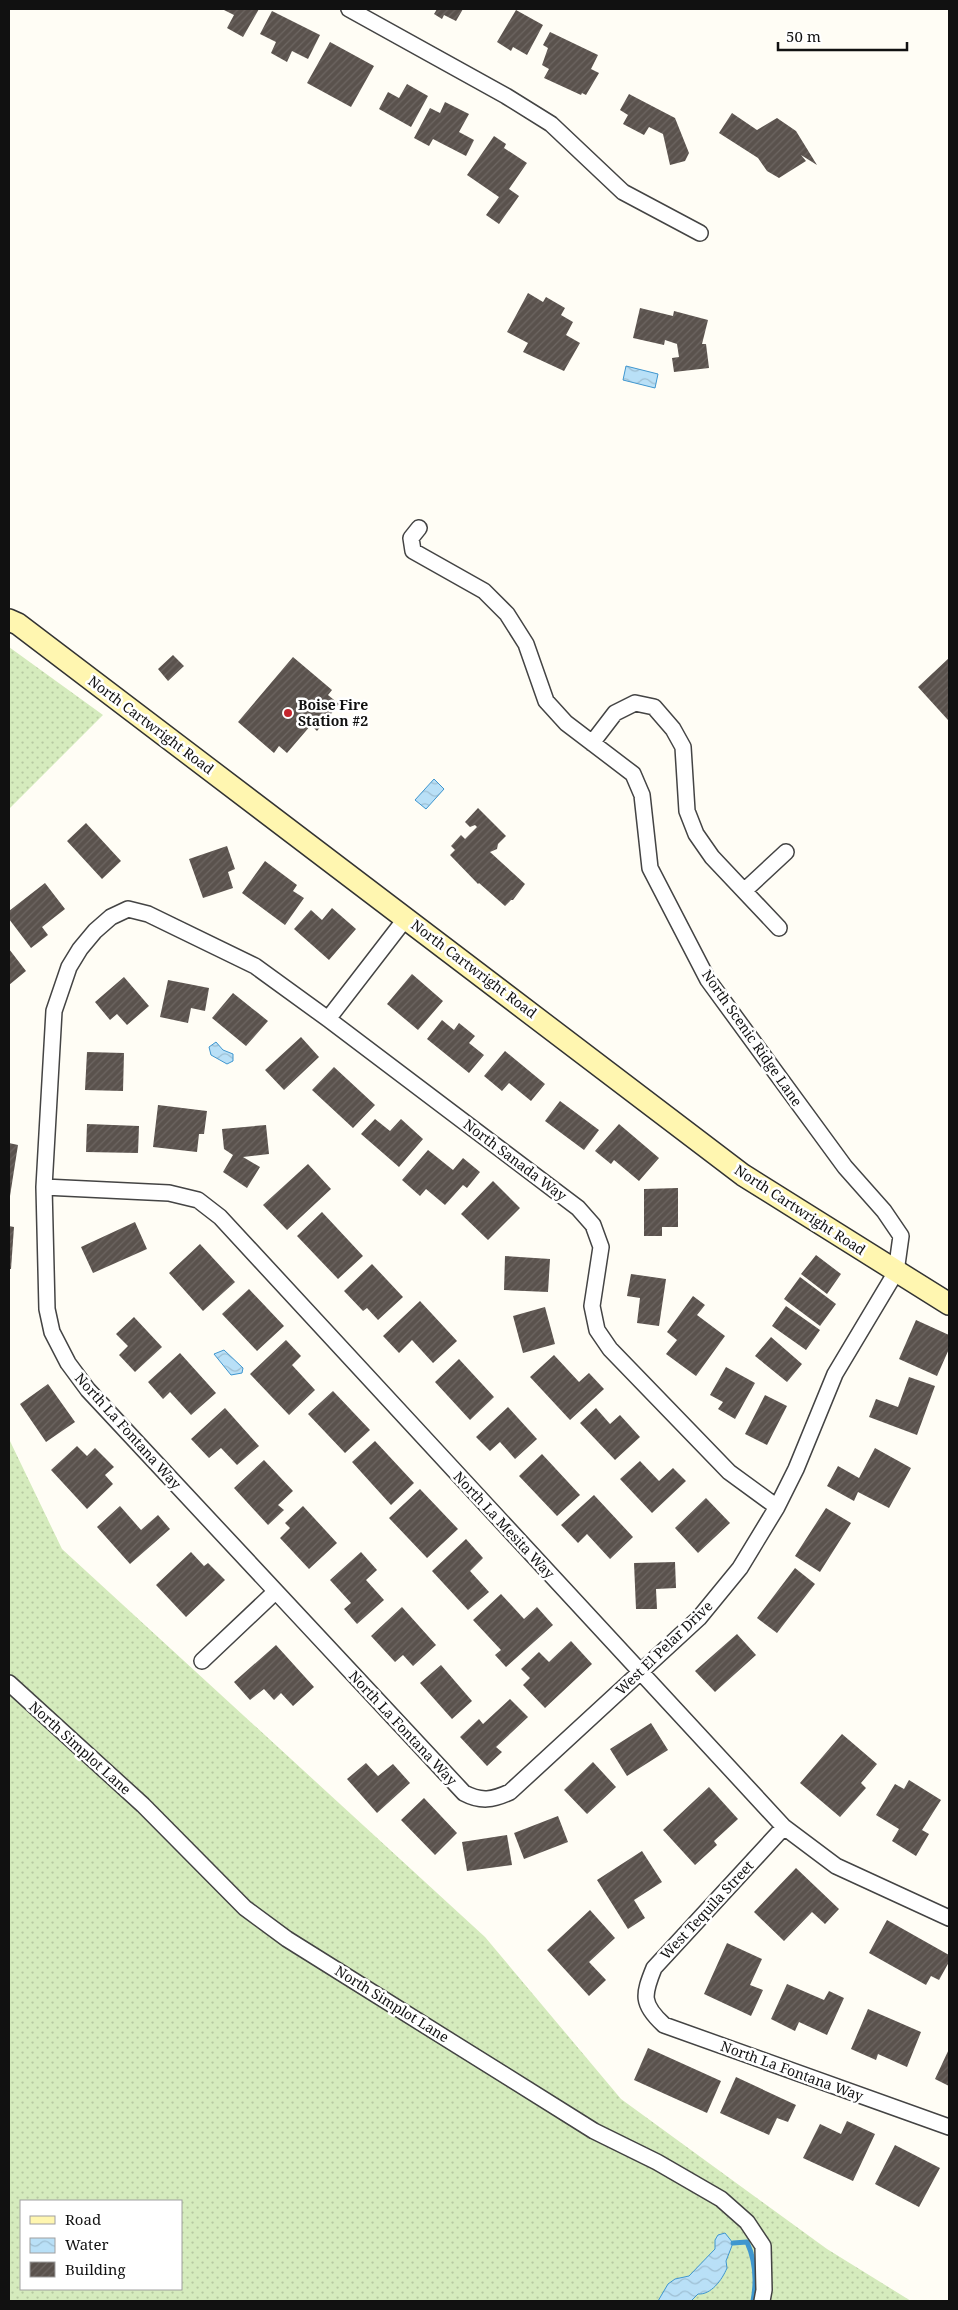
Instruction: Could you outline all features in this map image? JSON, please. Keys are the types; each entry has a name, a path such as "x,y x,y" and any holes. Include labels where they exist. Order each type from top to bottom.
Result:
{"street":[{"path":"349,9 506,96 551,124 623,192 700,233"},
{"name":"North Scenic Ridge Lane","path":"419,528 411,538 414,551 484,591 507,614 526,644 546,701 566,723 633,774 642,796 650,868 708,980 845,1168 884,1211 900,1236 896,1272"},
{"name":"North Cartwright Road","path":"9,620 18,624 743,1174 949,1304"},
{"path":"592,743 615,713 635,703 654,707 673,729 683,747 687,812 696,834 712,857 779,928"},
{"path":"744,891 786,852"},
{"name":"North Sanada Way","path":"128,909 148,914 255,966 578,1208 593,1225 601,1247 592,1306 597,1330 610,1349 729,1472 777,1507"},
{"name":"North La Fontana Way","path":"128,909 111,917 95,931 68,967 54,1011 44,1187 47,1308 52,1332 68,1363 88,1390 275,1592 464,1792 475,1799 487,1800"},
{"path":"328,1019 406,918"},
{"name":"North La Mesita Way","path":"44,1187 169,1193 198,1200 220,1217 784,1827 836,1866 949,1918"},
{"name":"West El Pelar Drive","path":"487,1800 510,1792 640,1673 698,1618 740,1568 777,1507 796,1469 835,1374 896,1272"},
{"path":"202,1661 275,1592"},
{"name":"North Simplot Lane","path":"9,1683 143,1805 245,1908 287,1939 594,2131 658,2162 721,2199 747,2222 764,2246 764,2290 762,2301"},
{"name":"West Tequila Street","path":"644,2002 646,1986 654,1968 784,1827"},
{"name":"North La Fontana Way","path":"644,2002 653,2015 664,2025 949,2127"}],"green space":[{"path":"9,647 103,715 9,809"},
{"path":"9,1439 62,1549 485,1937 621,2099 827,2249 911,2301 9,2301"}],"water":[{"path":"626,366 658,374 655,388 623,380"},
{"path":"434,779 444,789 426,809 415,800"},
{"path":"216,1042 223,1050 233,1054 233,1061 227,1064 211,1055 209,1047"},
{"path":"224,1350 243,1368 242,1373 231,1375 214,1354"},
{"path":"725,2233 733,2243 726,2261 727,2268 716,2286 703,2294 698,2294 691,2301 658,2301 668,2284 675,2279 689,2276 715,2249 715,2240 718,2235"}],"building":[{"path":"222,9 259,9 243,37 227,28 234,15"},
{"path":"437,9 463,9 456,21 444,15 442,19 434,14"},
{"path":"516,10 543,25 527,55 513,47 511,51 497,42"},
{"path":"272,11 320,35 308,59 292,51 287,62 271,53 276,42 260,34"},
{"path":"550,32 598,55 591,69 599,73 586,95 582,93 581,95 544,78 549,69 542,65 548,48 543,45"},
{"path":"330,42 374,66 351,107 307,83"},
{"path":"407,84 428,96 411,127 379,109 388,92 399,98"},
{"path":"629,94 675,118 689,153 685,161 670,165 663,134 649,127 644,135 623,124 628,115 620,110"},
{"path":"445,102 469,114 459,132 474,140 466,156 433,139 429,146 414,138 430,108 440,113"},
{"path":"732,113 757,130 777,118 796,131 817,165 801,155 806,161 779,178 767,171 758,158 719,133"},
{"path":"494,136 506,144 504,148 527,163 509,189 519,196 499,224 486,215 499,197 467,175"},
{"path":"528,293 543,302 546,297 565,308 561,315 573,322 566,335 580,343 564,371 523,352 528,343 507,332"},
{"path":"640,308 673,316 674,311 708,320 702,344 706,344 709,368 674,372 672,358 679,357 677,344 665,340 664,345 633,338"},
{"path":"173,655 184,666 168,681 158,669"},
{"name":"Boise Fire Station #2","path":"293,657 332,690 328,695 339,704 317,731 311,725 287,753 279,746 274,753 238,722"},
{"path":"949,658 949,718 948,720 918,687"},
{"path":"478,808 506,836 498,844 497,849 490,852 525,884 513,900 505,906 478,884 450,855 455,850 451,846 461,835 465,839 477,827 475,825 470,827 465,822"},
{"path":"86,823 121,861 102,879 67,841"},
{"path":"227,846 235,869 228,872 233,888 203,898 189,859"},
{"path":"265,861 297,885 293,891 304,898 285,925 242,893"},
{"path":"45,883 65,909 42,927 48,935 31,948 9,919 9,911"},
{"path":"332,908 356,929 329,960 294,929 311,910 322,920"},
{"path":"9,949 26,971 9,985"},
{"path":"412,974 443,1001 418,1030 387,1004"},
{"path":"124,977 149,1006 127,1025 117,1014 110,1020 95,1002"},
{"path":"168,980 209,988 205,1011 191,1008 188,1023 160,1017"},
{"path":"233,993 268,1021 246,1046 212,1018"},
{"path":"442,1020 454,1030 459,1023 475,1036 469,1043 484,1055 469,1073 427,1039"},
{"path":"301,1037 319,1057 284,1090 265,1070"},
{"path":"505,1051 545,1084 531,1101 509,1083 502,1091 484,1076"},
{"path":"87,1052 124,1053 123,1091 85,1090"},
{"path":"334,1067 375,1105 353,1128 312,1090"},
{"path":"560,1101 599,1130 584,1150 545,1121"},
{"path":"158,1105 207,1111 204,1134 199,1134 197,1152 153,1147"},
{"path":"375,1119 390,1131 401,1119 423,1139 399,1167 361,1134"},
{"path":"87,1124 139,1126 138,1153 86,1152"},
{"path":"619,1124 659,1158 639,1181 614,1160 611,1164 595,1151"},
{"path":"266,1125 269,1154 243,1157 260,1167 247,1188 223,1172 233,1155 224,1149 222,1129"},
{"path":"9,1143 18,1145 10,1196 9,1196"},
{"path":"428,1150 453,1170 463,1158 480,1172 467,1188 463,1185 445,1205 426,1189 420,1196 402,1180"},
{"path":"308,1164 331,1189 287,1230 263,1205"},
{"path":"493,1181 520,1208 488,1240 461,1214"},
{"path":"678,1188 678,1227 662,1227 662,1236 644,1236 644,1189"},
{"path":"322,1212 363,1256 338,1279 297,1236"},
{"path":"135,1222 147,1249 93,1273 81,1247"},
{"path":"9,1226 14,1227 11,1269 9,1269"},
{"path":"200,1244 235,1282 203,1311 169,1273"},
{"path":"816,1255 841,1274 827,1294 801,1274"},
{"path":"505,1256 550,1259 548,1292 504,1290"},
{"path":"372,1264 403,1297 378,1320 367,1308 363,1311 344,1291"},
{"path":"631,1274 666,1279 659,1326 637,1323 640,1298 627,1296"},
{"path":"800,1277 836,1304 820,1326 784,1299"},
{"path":"249,1289 284,1326 257,1351 222,1314"},
{"path":"693,1296 705,1305 697,1315 725,1336 696,1376 666,1354 677,1340 667,1332"},
{"path":"420,1301 457,1341 433,1363 412,1340 399,1353 383,1336"},
{"path":"786,1306 820,1330 806,1350 772,1326"},
{"path":"545,1307 555,1344 523,1353 513,1316"},
{"path":"134,1317 162,1347 135,1372 119,1355 128,1346 116,1334"},
{"path":"916,1320 949,1335 949,1349 937,1376 899,1359"},
{"path":"771,1337 802,1364 787,1382 755,1356"},
{"path":"286,1340 301,1356 292,1365 315,1390 289,1415 250,1374"},
{"path":"180,1353 216,1393 191,1415 170,1392 163,1399 148,1382"},
{"path":"554,1355 579,1382 589,1373 604,1389 570,1420 530,1377"},
{"path":"459,1359 494,1397 470,1420 435,1382"},
{"path":"726,1367 755,1383 735,1419 718,1409 723,1402 710,1395"},
{"path":"909,1377 935,1386 917,1435 869,1417 876,1399 898,1407"},
{"path":"48,1384 75,1422 46,1442 20,1404"},
{"path":"333,1391 370,1430 345,1453 308,1414"},
{"path":"765,1395 787,1406 767,1445 745,1434"},
{"path":"508,1407 537,1439 515,1459 500,1442 490,1451 476,1437"},
{"path":"225,1408 259,1446 237,1465 221,1448 209,1458 191,1439"},
{"path":"596,1408 610,1424 620,1415 640,1437 615,1460 580,1423"},
{"path":"375,1441 414,1483 391,1505 352,1462"},
{"path":"77,1446 87,1456 95,1448 114,1467 105,1475 113,1484 87,1509 51,1470"},
{"path":"875,1448 911,1468 889,1508 858,1492 854,1501 827,1486 838,1466 859,1478"},
{"path":"542,1454 580,1495 557,1516 519,1476"},
{"path":"264,1460 293,1491 278,1505 284,1510 268,1525 234,1488"},
{"path":"640,1461 659,1481 673,1468 686,1481 652,1513 620,1479"},
{"path":"420,1489 458,1529 427,1558 389,1518"},
{"path":"594,1495 633,1537 610,1559 587,1534 578,1543 561,1525"},
{"path":"706,1498 730,1523 698,1553 675,1528"},
{"path":"120,1506 141,1530 158,1515 170,1529 130,1564 97,1527"},
{"path":"303,1506 337,1543 309,1569 280,1538 290,1528 285,1523"},
{"path":"826,1508 851,1523 820,1572 795,1556"},
{"path":"466,1539 483,1558 470,1571 489,1592 468,1610 432,1571"},
{"path":"191,1552 204,1566 208,1563 225,1580 186,1617 156,1585"},
{"path":"361,1552 377,1570 366,1580 384,1600 357,1624 344,1609 351,1603 330,1580"},
{"path":"675,1562 676,1588 656,1589 657,1609 636,1609 634,1563"},
{"path":"795,1568 815,1584 777,1633 757,1618"},
{"path":"501,1594 524,1619 537,1607 553,1625 506,1667 495,1655 501,1650 473,1620"},
{"path":"402,1607 436,1645 413,1666 403,1655 395,1662 371,1636"},
{"path":"737,1634 756,1655 715,1692 695,1671"},
{"path":"571,1641 592,1664 545,1708 523,1685 530,1678 521,1669 539,1652 549,1662"},
{"path":"276,1645 314,1687 293,1706 281,1693 274,1700 264,1689 250,1700 234,1682"},
{"path":"441,1665 472,1701 452,1719 420,1683"},
{"path":"510,1699 528,1717 496,1747 502,1752 487,1766 460,1737 479,1719 483,1724"},
{"path":"651,1723 668,1750 627,1776 610,1749"},
{"path":"842,1734 877,1764 861,1783 866,1788 840,1817 800,1783"},
{"path":"593,1762 616,1787 587,1814 564,1790"},
{"path":"366,1763 378,1776 393,1764 410,1783 377,1813 347,1779"},
{"path":"909,1780 941,1800 922,1830 929,1834 916,1856 892,1841 899,1829 876,1815 895,1784 904,1789"},
{"path":"709,1787 738,1819 714,1841 717,1845 695,1865 663,1830"},
{"path":"424,1798 457,1833 435,1855 401,1820"},
{"path":"558,1816 568,1842 524,1859 514,1833"},
{"path":"507,1835 512,1865 467,1871 462,1842"},
{"path":"642,1851 662,1882 634,1900 645,1918 628,1929 597,1880"},
{"path":"796,1868 839,1909 825,1924 812,1912 784,1941 754,1912"},
{"path":"590,1910 615,1938 589,1962 606,1980 589,1996 547,1950"},
{"path":"887,1920 949,1955 949,1962 939,1980 931,1976 926,1985 869,1953"},
{"path":"727,1943 762,1959 750,1985 763,1990 751,2016 704,1994"},
{"path":"787,1984 824,2000 829,1991 844,1998 827,2035 799,2022 795,2031 771,2019"},
{"path":"868,2009 921,2032 907,2067 878,2054 876,2060 851,2049"},
{"path":"648,2048 721,2081 707,2113 634,2080"},
{"path":"949,2049 949,2086 935,2079"},
{"path":"736,2077 796,2105 788,2122 777,2118 769,2135 720,2113"},
{"path":"847,2121 875,2134 853,2181 803,2158 820,2124 841,2134"},
{"path":"895,2145 940,2168 919,2207 875,2184"}],"waterway":[{"path":"733,2243 747,2242 750,2249 755,2271 753,2301"}],"place":[{"name":"Boise Fire Station #2","path":"288,713"}]}
